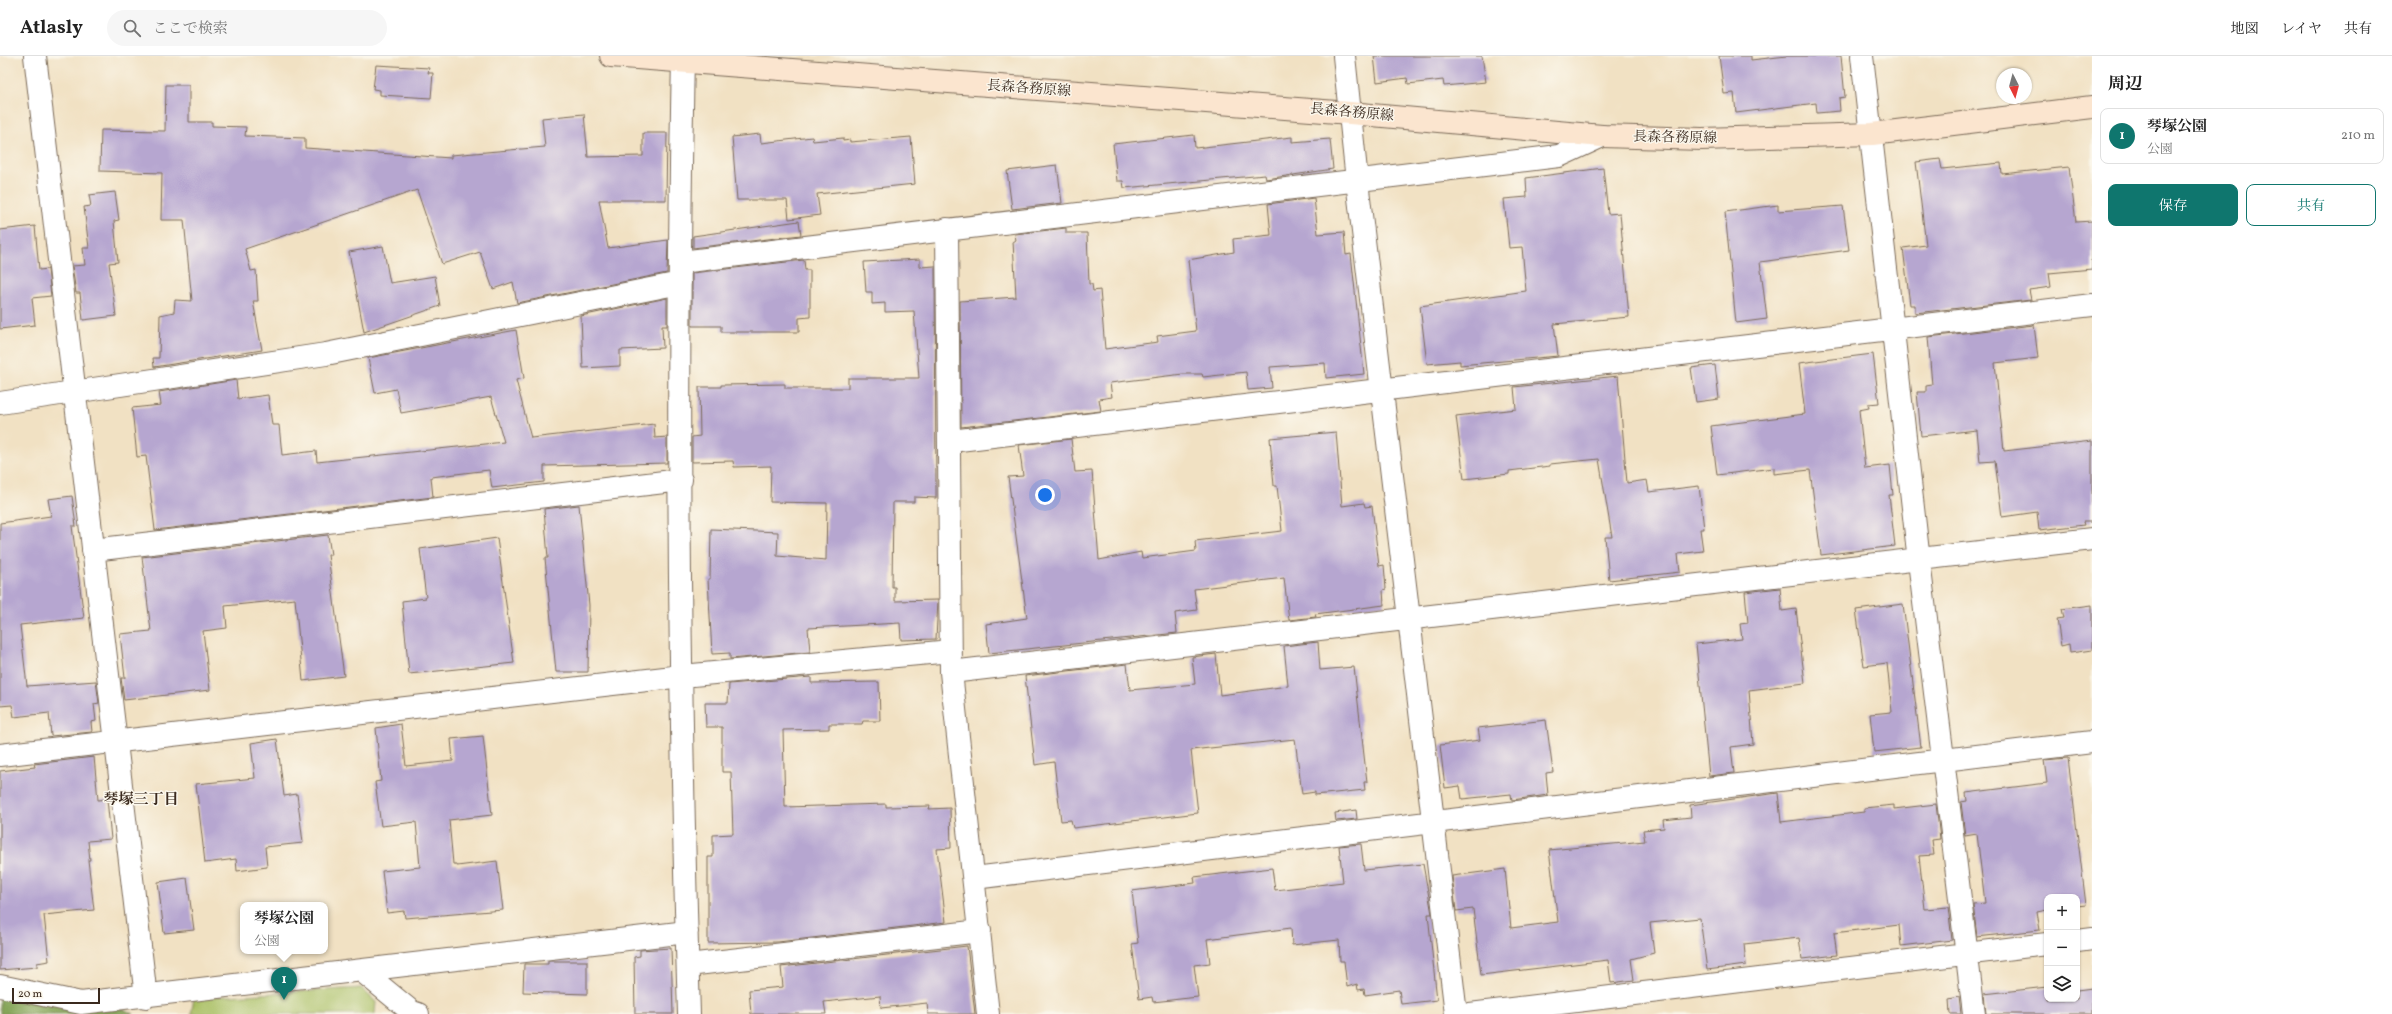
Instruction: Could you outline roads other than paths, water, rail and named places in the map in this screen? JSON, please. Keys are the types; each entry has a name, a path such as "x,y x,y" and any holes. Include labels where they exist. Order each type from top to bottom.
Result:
{"main road":[{"name":"長森各務原線","path":"611,56 683,59 1350,113 1602,136 1702,139 1872,134 2092,107"}],"street":[{"path":"35,56 146,997"},
{"path":"1344,56 1357,181 1456,1014"},
{"path":"1862,56 1919,560 1974,1014"},
{"path":"683,59 680,273 682,676 689,1014"},
{"path":"0,403 326,354 680,273 947,229 1559,156 1602,136"},
{"path":"947,229 951,441 951,662 988,1014"},
{"path":"951,441 1893,327 2092,305"},
{"path":"93,550 681,480"},
{"path":"0,755 682,676 951,662 1410,618 2092,539"},
{"path":"974,878 2092,742"},
{"path":"688,965 980,931"},
{"path":"0,986 81,1003 146,997 687,932"},
{"path":"2080,941 2092,939"},
{"path":"1470,1014 2044,944"},
{"path":"362,971 412,1012 418,1014"}],"place":[{"name":"琴塚公園","path":"284,1000"}],"district":[{"name":"琴塚三丁目","path":"141,800"}]}
